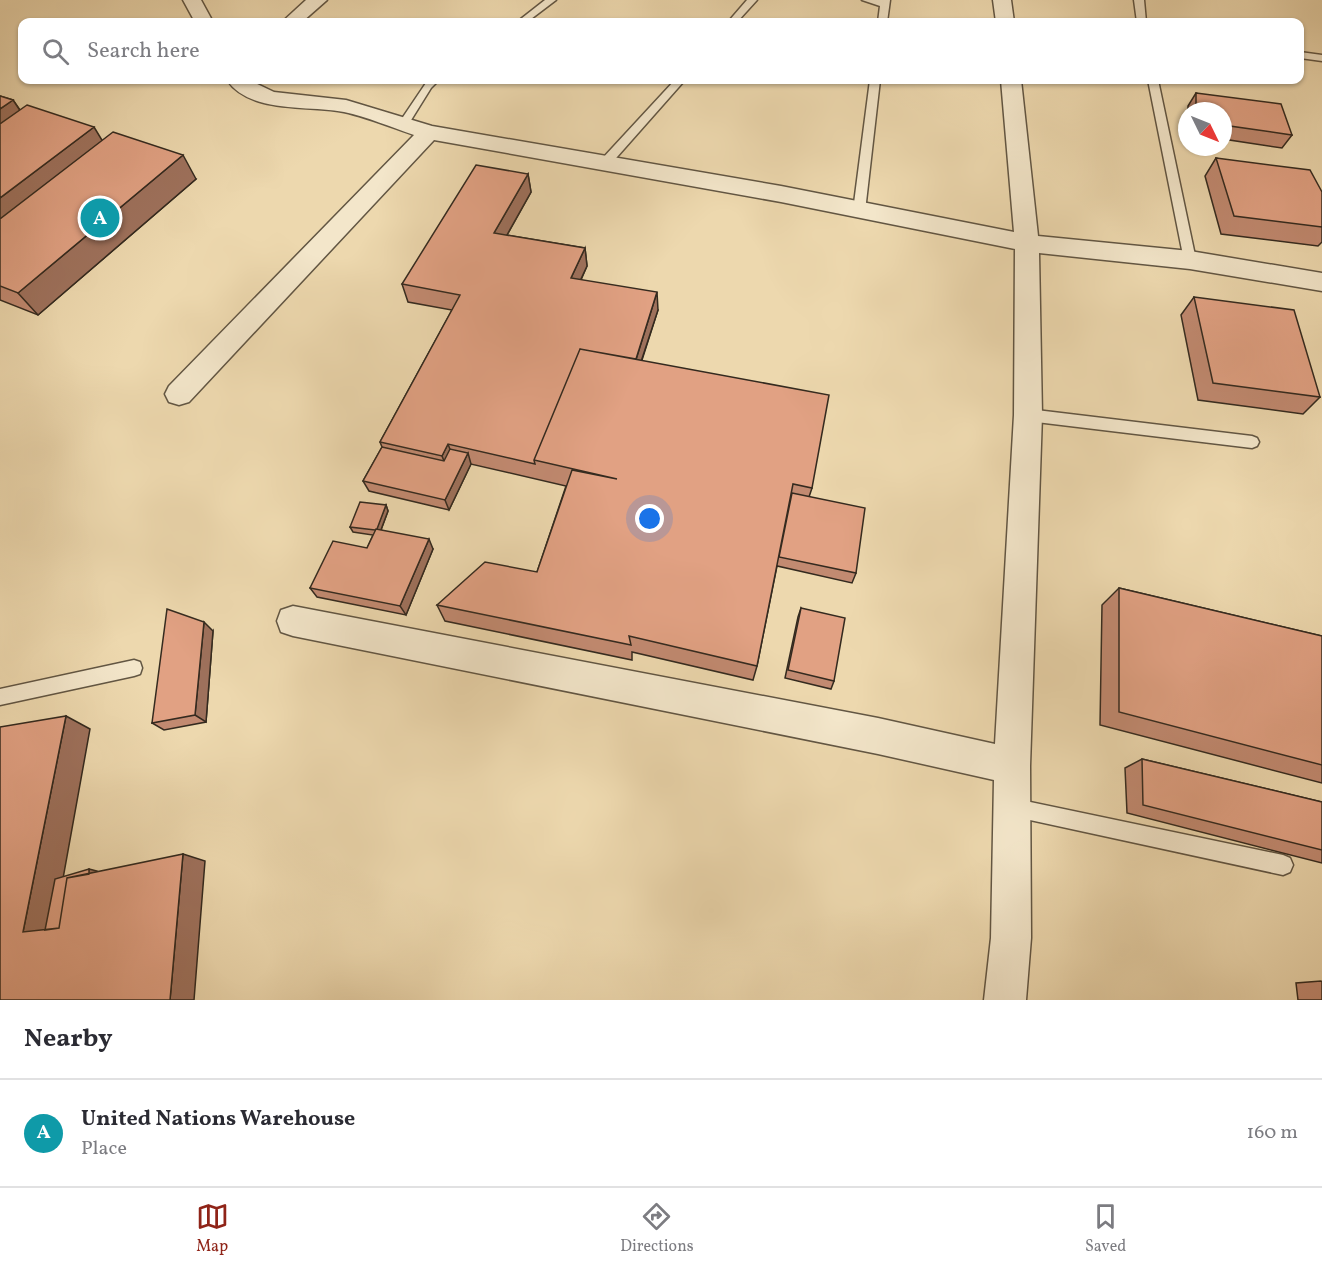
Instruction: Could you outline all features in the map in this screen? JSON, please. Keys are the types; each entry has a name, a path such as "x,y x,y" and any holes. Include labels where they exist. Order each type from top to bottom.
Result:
{"street":[{"path":"192,0 202,18"},
{"path":"296,18 318,0"},
{"path":"1002,0 1004,18"},
{"path":"242,84 269,98 346,106 429,132 781,194 1027,243 1190,260 1322,282"},
{"path":"309,84 323,103"},
{"path":"1005,1000 1011,938 1012,766 1028,415 1027,243 1011,84"},
{"path":"179,394 429,132"},
{"path":"293,621 878,736 1012,766"}],"lane":[{"path":"526,18 551,0"},
{"path":"736,18 752,0"},
{"path":"867,0 885,2 883,18"},
{"path":"1139,0 1141,18"},
{"path":"1304,56 1322,58"},
{"path":"404,123 429,84"},
{"path":"605,163 676,84"},
{"path":"859,211 875,84"},
{"path":"1154,84 1190,260"},
{"path":"1028,415 1252,442"},
{"path":"0,697 134,668"},
{"path":"1011,807 1283,865"}],"building":[{"path":"1196,93 1281,104 1292,135 1232,126 1232,102 1196,102"},
{"path":"0,96 13,100 0,109"},
{"path":"27,105 94,127 0,198 0,124"},
{"path":"113,132 183,155 18,293 0,286 0,219"},
{"path":"1216,158 1310,170 1322,192 1322,227 1234,216"},
{"path":"476,165 528,174 494,233 585,248 571,278 657,292 636,359 580,349 534,460 535,464 448,444 442,456 380,442 460,295 402,284"},
{"path":"1194,297 1294,310 1320,397 1213,383"},
{"path":"580,349 829,395 812,488 793,484 757,666 629,636 631,645 437,605 485,562 537,572 572,470 617,479 534,460"},
{"path":"382,447 444,461 450,449 468,453 445,500 363,481"},
{"path":"792,493 865,508 856,573 779,557"},
{"path":"360,502 386,505 377,529 350,527"},
{"path":"376,529 429,539 400,606 310,588 333,541 367,548"},
{"path":"1119,588 1322,636 1322,765 1119,712"},
{"path":"801,608 845,618 834,681 788,670"},
{"path":"167,609 204,622 195,715 152,723"},
{"path":"66,716 23,932 59,928 67,878 183,854 170,1000 0,1000 0,727"},
{"path":"1142,759 1322,802 1322,850 1143,805"},
{"path":"89,869 89,874 67,878 59,928 45,930 55,879"}],"place":[{"name":"United Nations Warehouse","path":"100,218"}]}
